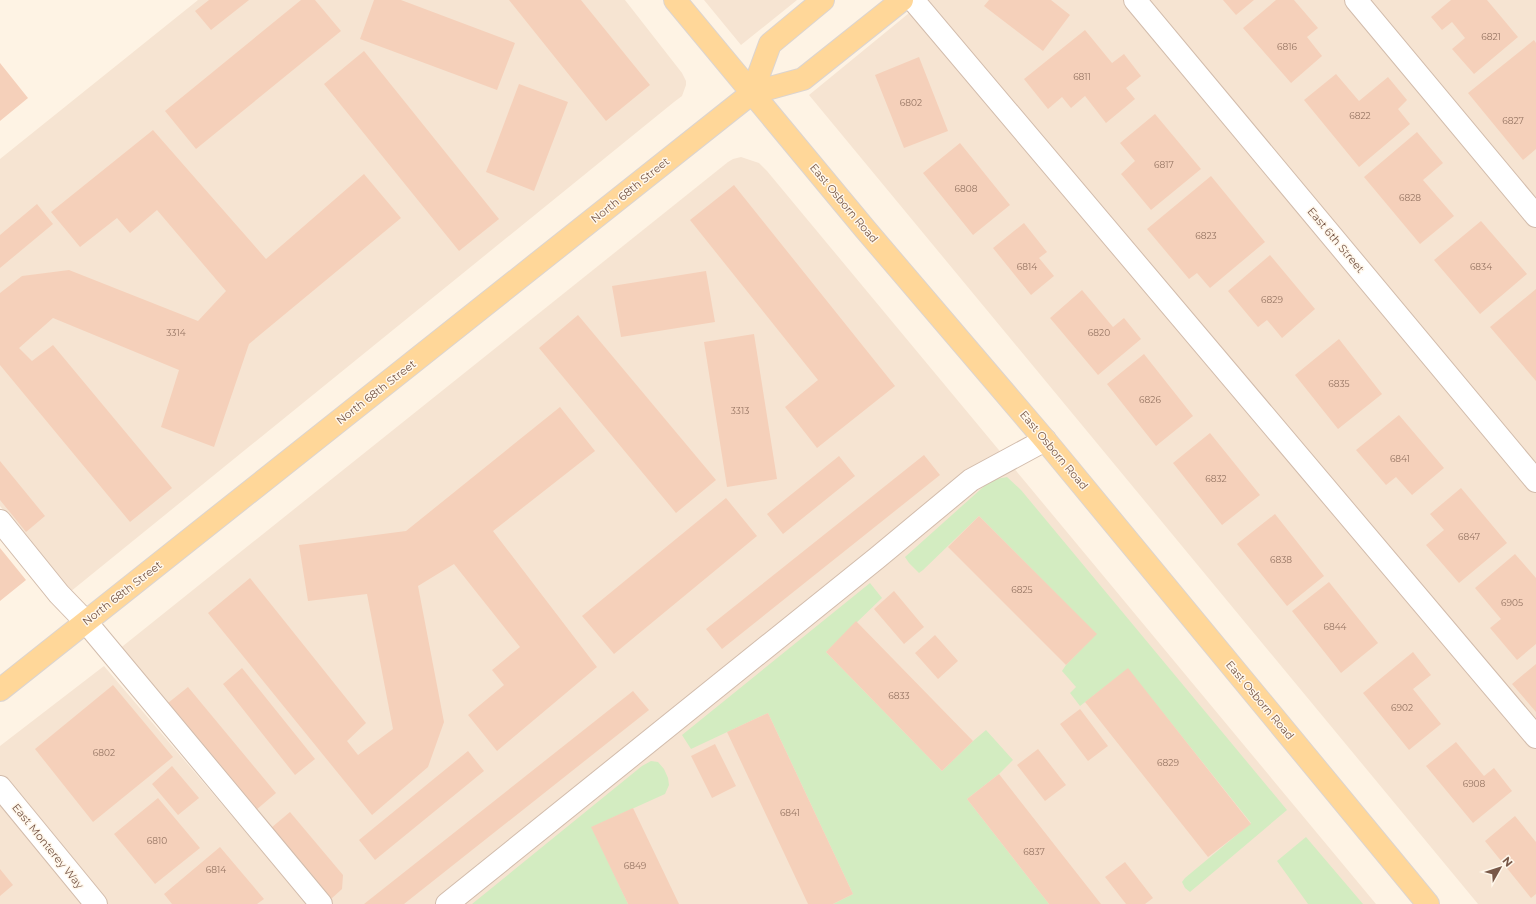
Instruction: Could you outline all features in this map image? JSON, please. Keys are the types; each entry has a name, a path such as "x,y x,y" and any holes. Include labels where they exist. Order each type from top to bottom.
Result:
{"main road":[{"name":"East Osborn Road","path":"675,0 875,241 1045,440 1428,904"},
{"path":"752,93 770,44 823,0"},
{"name":"North 68th Street","path":"0,690 752,93 802,79 902,0"}],"street":[{"path":"913,0 1536,737"},
{"name":"East 6th Street","path":"1136,0 1536,481"},
{"path":"1356,0 1536,216"},
{"path":"447,904 798,622 970,480 1045,440"},
{"path":"0,521 59,594 86,622 321,904"},
{"name":"East Monterey Way","path":"0,787 96,904"}],"shaded area":[{"path":"198,0 625,0 682,73 686,81 686,85 682,96 70,592 0,506 0,159"},
{"path":"704,0 797,0 741,45"},
{"path":"925,0 1536,0 1536,904 1478,904 809,95"},
{"path":"741,157 759,163 767,171 1376,904 332,904 118,650 728,162"},
{"path":"104,666 307,904 0,904 0,746"}],"green space":[{"path":"1007,477 1021,490 1287,810 1190,892 1185,888 1182,882 1185,878 1251,823 1128,669 1080,706 1070,693 1076,687 1062,671 1096,634 979,516 919,573 905,557 991,480"},
{"path":"870,583 882,598 826,652 942,771 986,730 1013,760 999,774 967,799 1049,904 833,904 853,894 768,713 691,749 682,735"},
{"path":"651,761 658,762 664,769 668,778 669,785 665,794 592,827 628,904 472,904 642,766"},
{"path":"1306,837 1363,904 1308,904 1277,861"}],"building":[{"path":"209,0 249,0 211,30 195,11"},
{"path":"301,0 315,0 341,31 196,149 165,111"},
{"path":"374,0 401,0 515,43 497,90 360,39"},
{"path":"509,0 581,0 650,85 606,121"},
{"path":"989,0 1051,0 1070,15 1043,51 984,6"},
{"path":"1223,0 1254,0 1236,15"},
{"path":"1276,0 1294,0 1318,28 1307,37 1322,56 1291,83 1243,28"},
{"path":"1451,0 1487,0 1518,37 1474,74 1452,49 1465,38 1452,22 1442,30 1431,17"},
{"path":"1085,30 1112,63 1124,54 1141,76 1126,88 1135,99 1106,123 1085,96 1071,108 1062,97 1048,109 1024,79"},
{"path":"1534,40 1536,43 1536,149 1523,160 1468,93"},
{"path":"364,51 499,219 459,251 324,84"},
{"path":"919,57 948,131 904,148 875,75"},
{"path":"0,63 28,98 0,121"},
{"path":"1336,74 1359,101 1388,77 1407,100 1398,109 1410,124 1359,167 1304,100"},
{"path":"519,84 568,102 534,191 486,172"},
{"path":"1155,114 1201,169 1151,210 1121,174 1135,161 1120,143"},
{"path":"153,130 266,259 364,174 401,218 249,344 214,447 161,427 179,370 53,318 19,348 32,361 53,345 172,488 130,522 0,365 0,293 22,276 69,270 198,321 226,291 157,210 130,233 117,218 80,247 51,212"},
{"path":"1417,132 1443,163 1423,180 1454,216 1420,244 1364,177"},
{"path":"960,143 1010,205 973,235 923,173"},
{"path":"1211,176 1265,242 1210,288 1197,273 1189,279 1147,229"},
{"path":"734,185 895,386 817,448 785,407 818,380 690,220"},
{"path":"37,204 53,224 0,268 0,235"},
{"path":"1481,221 1527,274 1480,314 1434,260"},
{"path":"1024,223 1047,252 1039,258 1054,276 1031,295 993,248"},
{"path":"1270,255 1315,309 1282,338 1267,320 1258,327 1228,291"},
{"path":"706,271 715,322 621,337 612,286"},
{"path":"1536,289 1536,381 1490,327"},
{"path":"1082,290 1113,327 1124,318 1141,339 1098,375 1050,318"},
{"path":"578,315 716,480 676,513 539,348"},
{"path":"754,334 777,479 727,487 704,342"},
{"path":"1339,339 1382,394 1338,429 1295,375"},
{"path":"1144,354 1193,416 1156,446 1107,384"},
{"path":"560,407 595,451 493,531 597,667 497,751 468,715 504,685 492,670 520,647 454,564 418,586 444,722 428,767 372,815 208,613 250,578 366,723 347,741 358,755 393,729 367,594 308,601 299,545 406,531"},
{"path":"1399,415 1444,468 1412,495 1396,477 1386,485 1356,450"},
{"path":"1210,433 1260,495 1222,525 1173,463"},
{"path":"924,455 940,475 722,649 706,629"},
{"path":"839,456 855,476 783,534 767,514"},
{"path":"0,461 45,516 26,532 0,500"},
{"path":"1461,488 1507,543 1459,583 1426,545 1444,530 1430,514"},
{"path":"726,498 757,536 614,654 582,616"},
{"path":"1275,514 1324,576 1287,606 1237,544"},
{"path":"979,516 1097,634 1066,665 948,547"},
{"path":"0,548 26,580 0,601"},
{"path":"1515,554 1536,578 1536,644 1517,660 1490,628 1501,619 1475,588"},
{"path":"1329,582 1378,643 1341,673 1292,611"},
{"path":"894,591 924,627 904,644 874,609"},
{"path":"856,621 973,741 942,771 826,652"},
{"path":"935,635 958,661 938,679 915,653"},
{"path":"1413,652 1431,675 1413,689 1441,724 1409,750 1363,693"},
{"path":"1536,664 1536,712 1512,684"},
{"path":"242,668 315,759 295,775 223,684"},
{"path":"1128,668 1251,824 1208,857 1085,702"},
{"path":"113,685 173,757 93,822 35,749"},
{"path":"188,687 276,793 256,810 168,703"},
{"path":"633,691 649,710 404,904 364,904"},
{"path":"1080,709 1108,746 1088,761 1060,724"},
{"path":"768,713 853,894 833,904 808,904 727,732"},
{"path":"1456,742 1484,776 1494,768 1512,791 1473,823 1426,766"},
{"path":"715,744 736,786 712,798 691,756"},
{"path":"1038,749 1066,785 1045,801 1017,765"},
{"path":"468,751 484,771 375,860 359,840"},
{"path":"172,766 199,798 178,815 152,784"},
{"path":"999,774 1101,904 1049,904 967,799"},
{"path":"158,798 200,848 155,884 114,834"},
{"path":"633,808 679,904 628,904 591,827"},
{"path":"290,812 343,875 342,889 331,899 271,828"},
{"path":"1515,816 1536,842 1536,894 1531,898 1485,841"},
{"path":"220,847 264,899 257,904 172,904 164,894"},
{"path":"1125,862 1153,898 1145,904 1126,904 1105,877"},
{"path":"0,869 13,885 0,896"}]}
